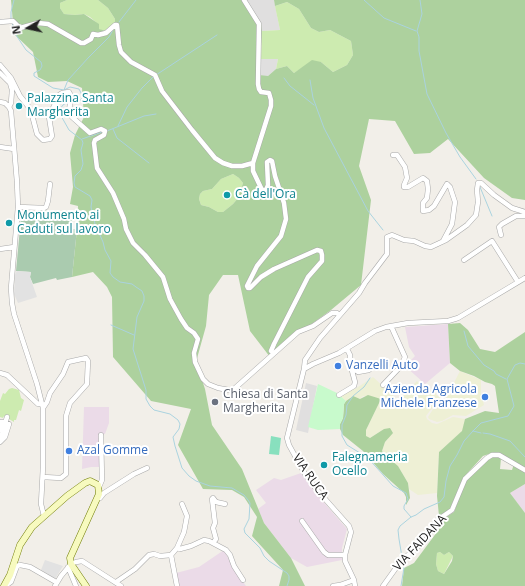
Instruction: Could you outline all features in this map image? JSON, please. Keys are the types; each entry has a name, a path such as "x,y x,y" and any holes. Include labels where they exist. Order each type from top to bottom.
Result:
{"main road":[{"path":"4,586 10,576 20,545 32,527 67,496 90,481 98,484 99,494 70,558 69,565 86,586"}],"street":[{"path":"244,0 259,24 259,89 261,92 269,93 272,100 253,163 253,171 262,190 266,190 268,185 267,162 270,160 272,161 275,176 284,203 286,219 281,236 257,266 248,284 248,288 278,266 317,250 321,251 322,256 322,261 308,277 274,344 271,351 274,353"},
{"path":"0,22 9,22 20,28 38,23 48,24 81,43 88,42 93,34 98,35 106,33 114,25 117,25 121,52 136,65 155,75 162,90 171,103 215,158 232,166 242,166 253,163"},
{"path":"0,65 11,78 20,96 28,106 37,134 43,140 50,139 52,136 49,117 59,95 68,92 71,101 70,114 88,131 93,132 101,129 105,131 104,135 95,140 94,143 97,168 113,193 124,219 126,229 133,243 163,277 170,299 181,319 198,338 194,353 195,362 203,379 212,387 229,390 234,389 298,332 313,326 332,313 338,313 339,315"},
{"path":"0,73 10,83 12,103 9,107"},
{"path":"12,96 2,103 9,107 12,117 17,182 18,207 11,288 12,303 14,314 37,384 42,406 42,498 46,514"},
{"path":"0,147 14,149"},
{"path":"393,155 397,154 405,167 407,178 404,187 408,187 423,178 427,181 428,189 423,203 423,211 429,210 434,206 447,184 450,187 455,202 452,224 443,241"},
{"path":"443,241 467,225 476,214 478,202 478,183 481,183 488,191 512,208 525,212"},
{"path":"18,207 46,207 50,184"},
{"path":"501,235 499,227 502,224 516,216 525,216"},
{"name":"VIA RUCA","path":"345,555 350,532 349,526 305,474 293,454 287,438 305,360 339,315 359,293 387,254 387,237 392,235 404,240 414,241 431,247 443,241"},
{"path":"464,260 492,241 518,282"},
{"path":"0,248 14,247"},
{"path":"304,369 346,349 375,331 408,323 448,321 458,318 525,278"},
{"path":"383,385 401,366 405,357 391,326"},
{"path":"339,395 354,386 355,382 350,356 346,349"},
{"path":"42,406 47,402 50,393 68,362 86,358 88,361 87,384 70,402 66,416 66,474 61,478 43,477"},
{"path":"351,367 358,372 369,370"},
{"path":"0,373 7,375 42,406"},
{"path":"0,430 1,422 6,420 9,424 5,437 0,442"},
{"path":"99,487 102,480 101,435"},
{"name":"VIA FAIDANA","path":"383,586 402,560 426,540 440,518 452,510 465,479 487,458 492,455 499,455 525,470"},
{"path":"96,498 100,498 104,493 134,474 147,468"},
{"path":"213,543 216,539 213,528 215,522 212,499 213,498 216,502 225,504"},
{"path":"116,582 134,569 149,555 171,555 177,548 184,532 187,516 182,504"},
{"path":"302,521 324,552 328,555 345,555 345,561 354,580 355,586"},
{"path":"177,548 180,549 191,546 204,540 213,543 226,550 243,580"},
{"path":"171,555 177,586"},
{"path":"4,586 10,582 17,566 20,565 30,566 56,585 69,565 82,561 121,586"},
{"path":"69,565 76,586"},
{"path":"333,586 354,580"}],"shaded area":[{"path":"247,0 274,0 280,30 262,31 261,23 246,2"},
{"path":"261,59 278,59 276,69 268,76 259,76"},
{"path":"17,271 31,272 30,277 37,297 18,303 14,294 15,274"},
{"path":"448,324 450,363 425,384 405,366 415,356 409,347 405,327"},
{"path":"306,383 317,386 308,433 296,430"},
{"path":"84,407 109,407 109,423 105,434 101,434 100,467 82,469"},
{"path":"301,473 313,490 347,529 342,548 342,560 307,567 291,558 264,523 258,509 266,503 256,490 274,478 281,480"},
{"path":"525,484 525,513 510,493"},
{"path":"224,550 246,586 178,586 176,573 199,567"},
{"path":"45,560 63,566 55,579 41,570"}],"green space":[{"path":"11,0 67,0 60,3 60,8 64,14 84,14 99,24 99,29 106,31 115,22 115,19 108,8 98,0 246,0 261,23 262,31 259,75 268,76 276,69 287,66 294,73 312,60 321,62 333,72 347,65 353,55 351,41 330,30 319,32 311,28 299,9 287,2 275,6 274,0 525,0 525,200 512,198 484,178 448,139 430,153 414,154 395,121 369,119 359,166 371,200 361,285 270,357 250,331 238,275 223,275 209,295 206,326 196,362 205,389 212,425 242,469 264,523 291,558 305,586 279,586 283,570 252,536 257,517 244,497 232,490 203,489 178,445 191,409 151,401 113,357 112,297 107,287 93,272 72,277 78,206 70,204 73,187 70,153 75,135 84,117 82,88 67,81 48,82 38,77 33,52 14,34","holes":["233,174 243,183 238,198 223,212 218,212 201,205 199,199 200,194 203,191 212,189 221,179"]},
{"path":"67,0 98,0 108,8 115,19 115,22 109,30 101,30 99,29 98,24 84,14 64,14 60,8 60,3"},
{"path":"287,2 299,9 311,28 319,32 330,30 351,41 353,55 347,65 333,72 321,62 302,68 294,73 287,66 276,69 278,59 261,59 262,31 280,30 275,6"},
{"path":"233,174 243,183 238,198 233,204 223,212 218,212 201,205 199,199 200,194 203,191 212,189 221,179"},
{"path":"36,209 72,213 73,229 77,229 72,277 57,280 56,278 33,284 30,277 31,272 16,271 21,217 35,219"},
{"path":"460,323 468,330 480,349 495,352 525,332 525,468 501,454 492,453 483,456 463,478 450,509 439,516 437,496 439,452 462,431 465,419 485,411 499,413 495,386 460,371 450,363 448,324"},
{"path":"460,371 481,380 481,393 484,405 466,416 453,415 437,422 429,419 428,417 434,406 426,416 432,423 437,424 453,417 465,419 463,431 439,452 437,493 418,495 409,489 408,483 398,466 382,451 385,442 388,439 384,429 370,438 366,437 366,430 381,399 363,396 360,399 350,397 346,401 339,395 353,388 355,389 373,377 398,400 417,381 427,390 436,391 436,395 445,400"},
{"path":"318,384 337,393 346,401 344,404 343,418 340,424 340,429 318,430 308,427"},
{"path":"12,388 19,390 21,398 24,400 21,411 19,410 14,422 4,416 3,418 0,417 0,401 3,393 5,394"},
{"path":"368,395 381,399 366,430 366,436 370,438 384,429 390,428 393,433 385,442 382,451 398,466 408,483 410,498 406,505 406,497 404,493 383,474 363,451 343,435 340,429 340,424 343,418 344,404 346,401 353,396 360,399"},
{"path":"271,436 281,438 279,455 269,454"},
{"path":"495,456 501,458 500,469 512,470 514,464 525,473 525,484 510,493 525,513 525,586 402,586 404,568 414,563 440,528 440,521 454,512 466,479 490,457","holes":["440,552 444,555 449,552 453,556 452,561 444,574 438,571 436,564 437,553"]},
{"path":"440,552 444,555 449,552 453,556 444,574 438,571 436,564 437,553"}],"waterway":[{"path":"11,19 14,0"},
{"path":"119,22 136,0"},
{"path":"364,0 384,18 416,31"},
{"path":"420,0 422,14 417,31 427,94 446,133 460,157 476,179"},
{"path":"12,22 14,32 26,50 41,62 42,66 40,70 34,73 34,76 53,88 64,90 70,87 79,89 83,97 79,102 72,102"},
{"path":"64,90 68,80 109,37 114,28"},
{"path":"156,75 217,35"},
{"path":"118,126 127,107 153,77"},
{"path":"284,78 290,86 314,105"},
{"path":"310,80 313,98 324,128 368,211 383,230"},
{"path":"69,101 60,109 60,114 69,130 82,140 83,143 81,150 83,164 81,170 75,176 75,187 90,196 92,200 91,207 95,224 111,261 110,273 120,282 132,284 142,291 144,296 144,301 137,317 133,349 146,390 146,399 154,410 170,414 178,420 180,424 179,429 173,437 182,468 189,476 196,481 210,486 232,488 244,495 248,500 250,503 249,519 244,529 245,533 260,548 264,556 269,561 287,573 289,576 287,586"},
{"path":"107,131 144,116 156,114"},
{"path":"113,129 117,138 149,163"},
{"path":"82,139 102,132"},
{"path":"480,187 492,216"},
{"path":"111,325 134,335"},
{"path":"464,331 468,346 484,365 506,379"},
{"path":"402,557 398,530 400,526 424,509 440,502 444,497 450,466 464,441 473,431 481,423 508,416 514,406 507,379 515,365 520,363 525,364"},
{"path":"370,378 364,387 353,396 347,405 346,415 342,425 342,436 347,445 368,458 393,486 406,493 408,499 404,509 411,517"},
{"path":"473,431 481,433"},
{"path":"483,433 510,441 525,457"},
{"path":"401,586 404,568 403,562"}],"place":[{"name":"Palazzina Santa Margherita","path":"19,106"},
{"name":"Cà dell'Ora","path":"227,195"},
{"name":"Monumento ai Caduti sul lavoro","path":"9,223"},
{"name":"Vanzelli Auto","path":"338,366"},
{"name":"Azienda Agricola Michele Franzese","path":"485,397"},
{"name":"Chiesa di Santa Margherita","path":"215,402"},
{"name":"Azal Gomme","path":"69,451"},
{"name":"Falegnameria Ocello","path":"324,465"}]}
